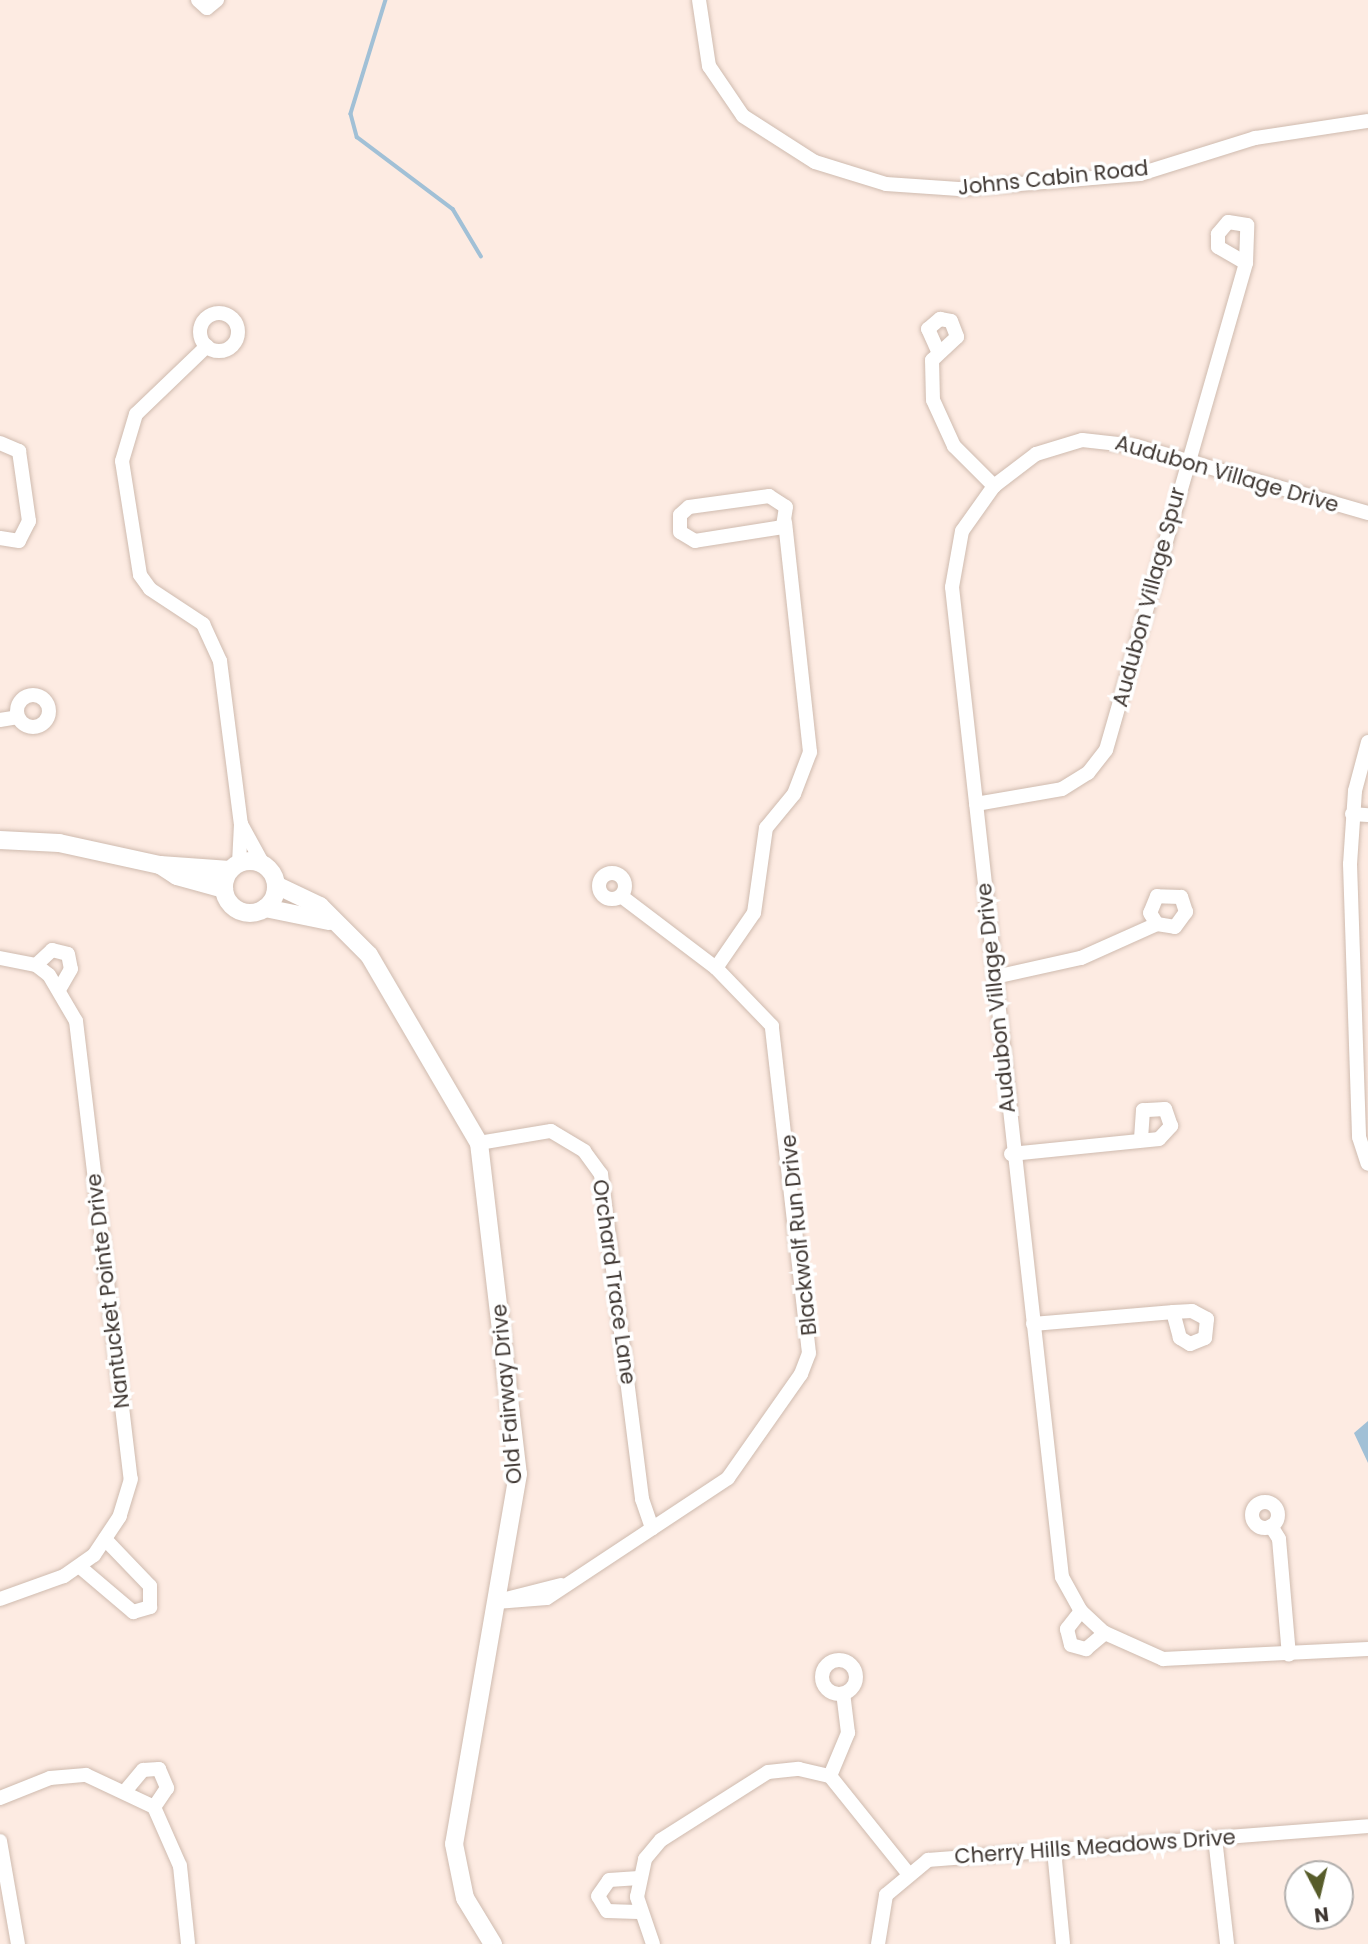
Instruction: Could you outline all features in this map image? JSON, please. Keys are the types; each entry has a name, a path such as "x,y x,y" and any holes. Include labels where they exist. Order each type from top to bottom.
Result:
{"street":[{"path":"198,0 207,8 217,0"},
{"name":"Johns Cabin Road","path":"699,0 709,66 743,116 775,141 858,178 959,189 1140,174 1255,138 1368,121"},
{"name":"Audubon Village Spur","path":"976,804 1062,789 1099,761 1245,263"},
{"path":"207,346 136,414 122,461 132,556 140,575 150,589 203,624 220,661 241,824 234,867 224,889"},
{"path":"937,349 932,366 938,418 954,446 994,486"},
{"name":"Audubon Village Drive","path":"1368,513 1187,460 1082,440 1036,454 994,486 962,531 952,587 995,976 1011,1154 1057,1558 1081,1611 1105,1633 1164,1659 1289,1655 1368,1649"},
{"path":"0,443 19,451 29,521 19,541 0,538"},
{"path":"716,968 754,913 766,828 794,794 810,752 785,522 786,507 769,496 689,507 678,521 684,537 695,541 772,531 785,522"},
{"path":"0,720 18,717"},
{"path":"1368,742 1352,814 1352,937 1362,1079 1359,1137 1368,1164"},
{"path":"1352,814 1368,814"},
{"path":"160,865 177,876 224,889 238,911 265,908 276,885 241,824"},
{"path":"0,840 97,848 160,865 264,866"},
{"name":"Old Fairway Drive","path":"276,885 320,906 329,921 369,955 479,1143 518,1474 454,1844 465,1898 493,1944"},
{"name":"Blackwolf Run Drive","path":"496,1602 547,1598 561,1585 728,1478 809,1353 779,1051 764,1013 716,968 621,895"},
{"name":"Old Fairway Drive","path":"265,908 329,921"},
{"path":"995,976 1081,958 1157,924"},
{"path":"1352,937 1368,936"},
{"path":"0,958 36,965 52,950 68,954 71,969 60,988"},
{"name":"Nantucket Pointe Drive","path":"0,1599 80,1567 105,1539 131,1479 76,1021 60,988 36,965"},
{"path":"1011,1154 1159,1139 1171,1119 1154,1105 1138,1120 1141,1140"},
{"name":"Orchard Trace Lane","path":"479,1143 551,1132 584,1151 601,1174 642,1499 652,1528"},
{"path":"1032,1324 1173,1312 1192,1311 1209,1325 1195,1343 1180,1338 1173,1312"},
{"path":"1271,1526 1279,1539 1289,1655"},
{"path":"80,1567 133,1612 150,1607 150,1586 105,1539"},
{"path":"1081,1611 1067,1629 1071,1645 1086,1649 1105,1633"},
{"path":"830,1776 848,1733 843,1694"},
{"path":"127,1789 143,1770 159,1769 167,1788 154,1807"},
{"path":"653,1944 638,1912 639,1878 661,1840 755,1777 799,1769 830,1776 906,1872 880,1908 878,1944"},
{"path":"0,1798 68,1776 127,1789 154,1807 180,1866 188,1944"},
{"name":"Cherry Hills Meadows Drive","path":"906,1872 928,1860 1368,1826"},
{"path":"1215,1838 1227,1944"},
{"path":"0,1841 18,1944"},
{"path":"1054,1850 1063,1944"},
{"path":"638,1912 607,1911 598,1896 610,1880 639,1878"}],"water":[{"path":"1368,1421 1368,1463 1354,1433"}],"waterway":[{"path":"386,0 351,114 357,137 453,209 481,256"}]}
